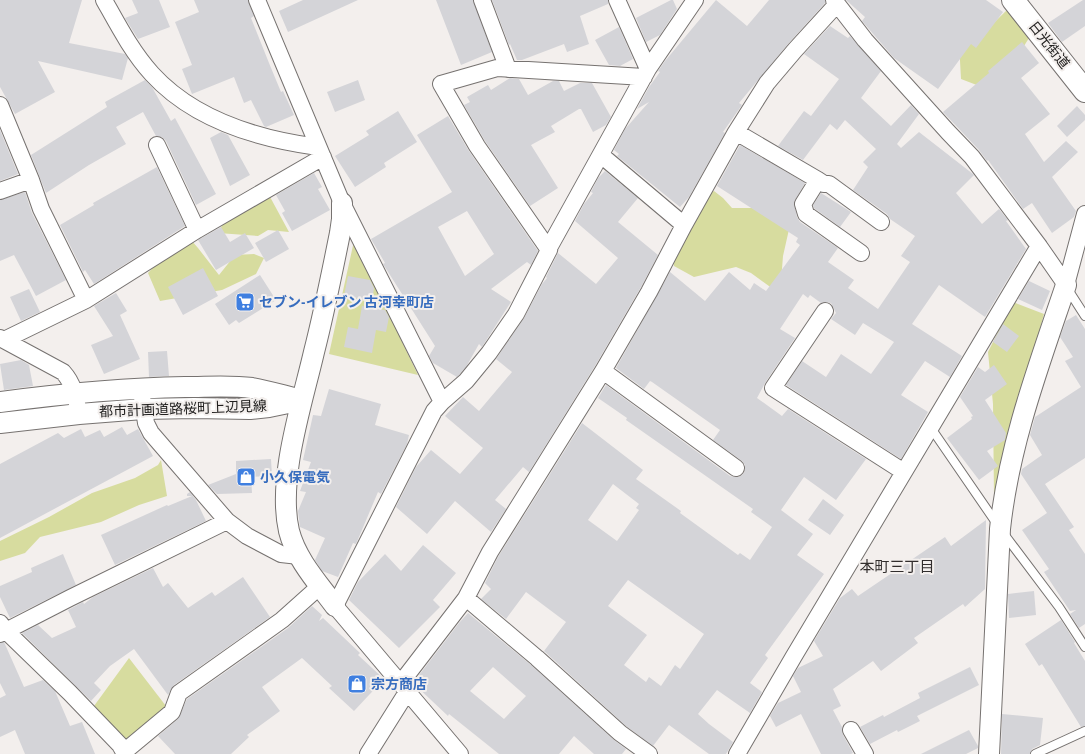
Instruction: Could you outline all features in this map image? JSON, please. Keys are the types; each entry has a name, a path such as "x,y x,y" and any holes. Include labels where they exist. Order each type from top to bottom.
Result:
{"main road":[{"name":"日光街道","path":"1013,0 1085,91"}],"street":[{"path":"104,0 131,46 151,73 174,96 229,126 320,152"},
{"path":"257,0 342,203 442,402"},
{"path":"482,0 508,69"},
{"path":"617,0 646,73"},
{"path":"335,606 434,411 466,381 489,353 516,314 550,246 646,73 695,0"},
{"path":"368,754 403,688 466,598 490,552 603,371 736,132 767,83 836,2 865,40 972,157 1040,246 1066,285"},
{"path":"549,250 478,146 441,84 496,68 646,73"},
{"path":"0,105 31,180 41,209 86,300"},
{"path":"736,132 824,184 829,184 881,222"},
{"path":"157,144 197,230"},
{"path":"2,339 86,300 320,152"},
{"path":"601,155 684,225"},
{"path":"0,191 31,180"},
{"path":"818,180 803,204 806,214 861,253"},
{"path":"342,203 340,233 302,400 288,471 286,504 289,532 299,556 335,606 460,754"},
{"path":"989,754 1000,528 1003,505 1015,444 1032,384 1066,285 1085,214"},
{"path":"737,754 1040,246"},
{"path":"825,311 773,388 904,472"},
{"path":"2,339 63,372 70,380 75,393 79,414"},
{"path":"603,371 736,468"},
{"name":"都市計画道路桜町上辺見線","path":"0,402 75,393 141,388 222,386 268,391 302,400"},
{"path":"141,388 146,423 151,433 227,521 247,536 281,554 299,556"},
{"name":"都市計画道路桜町上辺見線","path":"0,423 79,414 144,409 250,409 302,400"},
{"path":"227,521 70,598 2,629 70,693 120,745 125,753 172,712 179,693 282,620 320,586"},
{"path":"466,598 537,658 620,733 650,754"},
{"path":"851,730 865,754"}],"lane":[{"path":"1066,285 1085,316"},
{"path":"931,428 1000,528 1059,607 1085,647"},
{"path":"1035,754 1085,731"}],"green space":[{"path":"1007,10 1029,38 995,92 961,79 959,42 974,42"},
{"path":"714,191 732,208 775,208 792,216 783,256 780,294 751,273 736,267 694,277 674,266 669,237 688,205"},
{"path":"269,195 289,232 268,230 258,236 218,233 224,222"},
{"path":"185,233 219,275 235,255 254,254 264,258 256,274 222,290 160,301 148,273"},
{"path":"354,241 418,375 329,354"},
{"path":"1013,302 1044,314 994,497 993,404 988,352"},
{"path":"161,460 167,496 139,505 101,522 40,537 25,553 0,561 0,541 49,517 92,493 135,478 158,465"},
{"path":"129,658 166,706 126,742 94,706"}],"building":[{"path":"0,0 82,0 69,43 125,54 128,58 122,80 38,61 55,92 15,114 0,87"},
{"path":"132,0 159,0 170,27 138,39 125,18 138,13"},
{"path":"194,0 248,0 254,16 251,18 269,63 281,92 283,91 294,115 266,127 264,126 251,100 244,103 234,77 192,94 182,69 192,65 175,22 199,12"},
{"path":"303,0 358,0 288,32 279,11"},
{"path":"436,0 473,0 492,52 461,65"},
{"path":"492,0 608,0 608,4 580,16 589,44 567,52 564,44 522,60 517,60 510,44 509,45"},
{"path":"673,0 677,9 660,35 646,42 636,18"},
{"path":"716,0 747,26 769,0 825,0 825,3 788,44 739,103 742,105 723,132 725,133 689,197 680,207 617,156 619,154 614,150 625,129 649,102 637,109 649,87 660,72 658,71"},
{"path":"846,0 986,0 1003,12 976,48 971,44 938,89 894,58 862,21 865,17"},
{"path":"1085,0 1085,26 1062,42 1048,23"},
{"path":"830,26 848,38 850,36 881,71 861,98 891,126 911,105 919,114 897,144 901,148 919,132 973,174 974,175 956,193 982,224 999,209 1008,220 1006,221 1026,249 985,317 939,285 912,324 962,356 950,377 925,361 901,395 928,412 901,459 786,385 802,361 826,377 841,354 871,374 894,342 863,323 855,335 831,319 836,313 831,303 821,303 810,295 808,298 803,294 780,329 795,338 765,383 757,398 782,416 788,409 866,459 836,500 804,477 781,510 813,534 797,555 824,574 765,655 768,658 750,683 762,692 750,713 717,690 698,714 733,742 726,754 709,754 669,725 653,746 626,726 544,651 566,622 526,592 506,619 481,599 491,589 485,583 498,557 582,423 643,470 636,479 681,511 680,513 738,555 740,553 750,560 772,527 751,512 753,509 626,420 627,418 598,398 606,385 730,476 739,477 744,473 745,465 742,461 713,440 720,430 652,382 650,381 644,389 616,368 670,272 705,301 729,272 750,290 754,283 766,291 800,245 796,242 798,238 717,186 740,145 805,183 794,202 797,217 800,222 838,248 828,262 854,280 848,288 878,309 910,262 901,256 915,236 890,219 887,214 853,190 868,167 863,162 876,149 845,120 837,130 830,124 803,160 778,146 804,111 811,116 839,79 804,54","holes":["613,484 639,504 636,508 639,510 617,541 588,520","628,580 704,634 680,669 675,665 661,686 649,677 646,682 624,665 647,635 608,606"]},
{"path":"619,27 633,59 620,66 609,65 595,40"},
{"path":"1022,42 1039,63 1021,78 1050,114 1025,134 1044,162 1066,141 1078,152 1052,177 1076,211 1074,217 1052,233 1032,203 1023,209 988,160 987,161 979,150 943,112 989,73 988,71"},
{"path":"510,78 519,79 528,95 553,81 559,81 564,91 580,83 592,83 611,117 606,125 593,132 581,109 579,109 551,126 555,132 531,145 558,188 530,206 485,141 464,105 470,102 467,97 488,85 491,90"},
{"path":"145,80 152,87 171,121 175,118 216,194 196,205 166,141 162,137 156,136 143,112 116,127 126,144 89,165 46,193 31,155 107,107 105,102"},
{"path":"358,80 365,100 335,112 327,92"},
{"path":"1077,106 1085,115 1085,120 1067,137 1057,126"},
{"path":"398,111 417,142 384,163 386,167 355,187 335,156 369,135 366,131"},
{"path":"448,116 469,151 538,251 531,265 527,262 491,289 511,302 482,347 479,344 466,367 457,377 433,363 429,356 435,346 383,264 385,263 371,239 452,192 417,135","holes":["467,211 494,254 465,276 438,227"]},
{"path":"0,130 18,174 0,181"},
{"path":"221,132 228,135 250,175 230,186 210,138"},
{"path":"157,167 185,226 94,284 85,270 83,272 60,225 94,205 93,203"},
{"path":"605,171 638,198 618,222 658,255 595,366 529,472 523,467 495,500 506,509 491,532 455,501 427,534 396,507 416,467 431,450 460,474 483,448 445,416 463,397 479,411 512,372 496,359 524,318 542,284 547,278 546,277 558,253 596,284 618,258 575,221 584,204 593,193 591,192 598,178"},
{"path":"314,173 322,187 318,189 330,210 292,231 282,213 285,211 276,195"},
{"path":"25,192 32,213 66,280 36,296 14,255 0,261 0,200"},
{"path":"821,193 851,212 840,227 814,208 813,205"},
{"path":"221,227 230,242 245,233 254,248 216,270 198,240"},
{"path":"278,230 289,249 266,262 255,243"},
{"path":"203,268 218,296 183,315 168,287"},
{"name":"セブン-イレブン 古河幸町店","path":"260,275 276,300 239,323 236,320 229,325 215,304"},
{"path":"348,276 370,280 374,288 372,301 344,296"},
{"path":"1029,281 1050,291 1042,310 1018,299"},
{"path":"29,289 40,312 21,321 10,297"},
{"path":"116,293 127,311 120,315 140,359 104,374 91,345 113,336 94,306"},
{"path":"362,306 385,310 389,317 386,332 376,330 372,353 344,347 348,327 358,329"},
{"path":"1076,315 1085,329 1085,458 1045,484 1074,527 1069,530 1085,554 1085,624 1079,628 1070,614 1076,610 1070,611 1044,572 1049,569 1022,530 1047,513 1021,474 1022,469 1042,455 1030,435 1035,417 1081,387 1065,361 1073,357 1060,337 1066,321"},
{"path":"1003,324 1019,336 1007,352 993,342"},
{"path":"167,351 169,376 149,377 148,352"},
{"path":"21,360 29,365 33,386 4,390 0,364"},
{"path":"994,365 1007,384 985,400 1006,433 1005,440 987,451 998,466 979,480 947,438 972,419 971,417 973,416 960,397 978,367 985,372"},
{"path":"329,389 381,404 375,425 409,435 407,444 381,494 378,492 356,544 353,543 338,577 322,571 315,560 325,538 300,527 298,511 306,492 300,491 311,462 303,460 313,415 321,416"},
{"path":"122,427 127,435 138,429 153,456 0,538 0,464 58,433 64,438 81,429 85,437 100,430 104,437"},
{"name":"小久保電気","path":"271,459 272,476 251,477 252,493 217,494 208,485 236,474 236,461"},
{"path":"190,492 196,500 206,521 115,565 101,535 167,505 168,506 192,496 187,496"},
{"path":"823,499 844,515 830,535 808,520"},
{"path":"986,520 985,589 965,607 963,604 914,638 918,643 881,671 873,661 833,689 841,706 833,710 842,727 843,735 853,753 821,754 801,714 776,727 770,716 778,703 801,692 793,676 798,668 823,656 814,641 840,598 852,589 858,596 945,537 951,546"},
{"path":"423,545 456,573 433,600 440,607 399,648 349,600 358,582 385,554 401,571"},
{"path":"63,554 76,585 10,618 0,597 0,586 32,572 31,568"},
{"path":"153,568 163,587 168,583 188,608 212,592 215,596 243,577 270,617 174,685 168,695 134,649 110,666 94,683 101,690 91,701 22,633 38,625 52,638 76,627 68,610 83,602 84,604 93,597"},
{"path":"1034,591 1036,615 1009,618 1008,594"},
{"path":"312,606 322,615 319,621 323,618 360,653 358,655 384,679 354,711 329,688 332,686 302,658 262,687 280,711 247,735 249,737 231,754 175,754 158,736 178,719 187,699 288,628"},
{"path":"468,613 531,665 614,740 626,749 622,754 594,754 574,736 559,754 499,754 449,714 448,716 413,683","holes":["493,667 526,696 504,719 470,691"]},
{"path":"1061,620 1085,661 1085,726 1081,727 1042,664 1039,666 1025,644"},
{"path":"4,642 24,687 43,680 55,691 70,726 82,722 95,754 25,754 15,730 0,737 0,698 6,695 0,683 0,643"},
{"path":"970,667 979,685 917,716 920,721 898,732 897,730 870,744 860,727 883,715 884,717 920,698 918,693"},
{"path":"1002,714 1043,718 1040,745 1032,749 1030,754 1001,754"},
{"path":"969,730 978,748 966,754 921,754"}],"place":[{"name":"セブン-イレブン 古河幸町店","path":"245,302"},
{"name":"小久保電気","path":"246,477"},
{"name":"宗方商店","path":"357,684"}],"district":[{"name":"本町三丁目","path":"897,567"}]}
